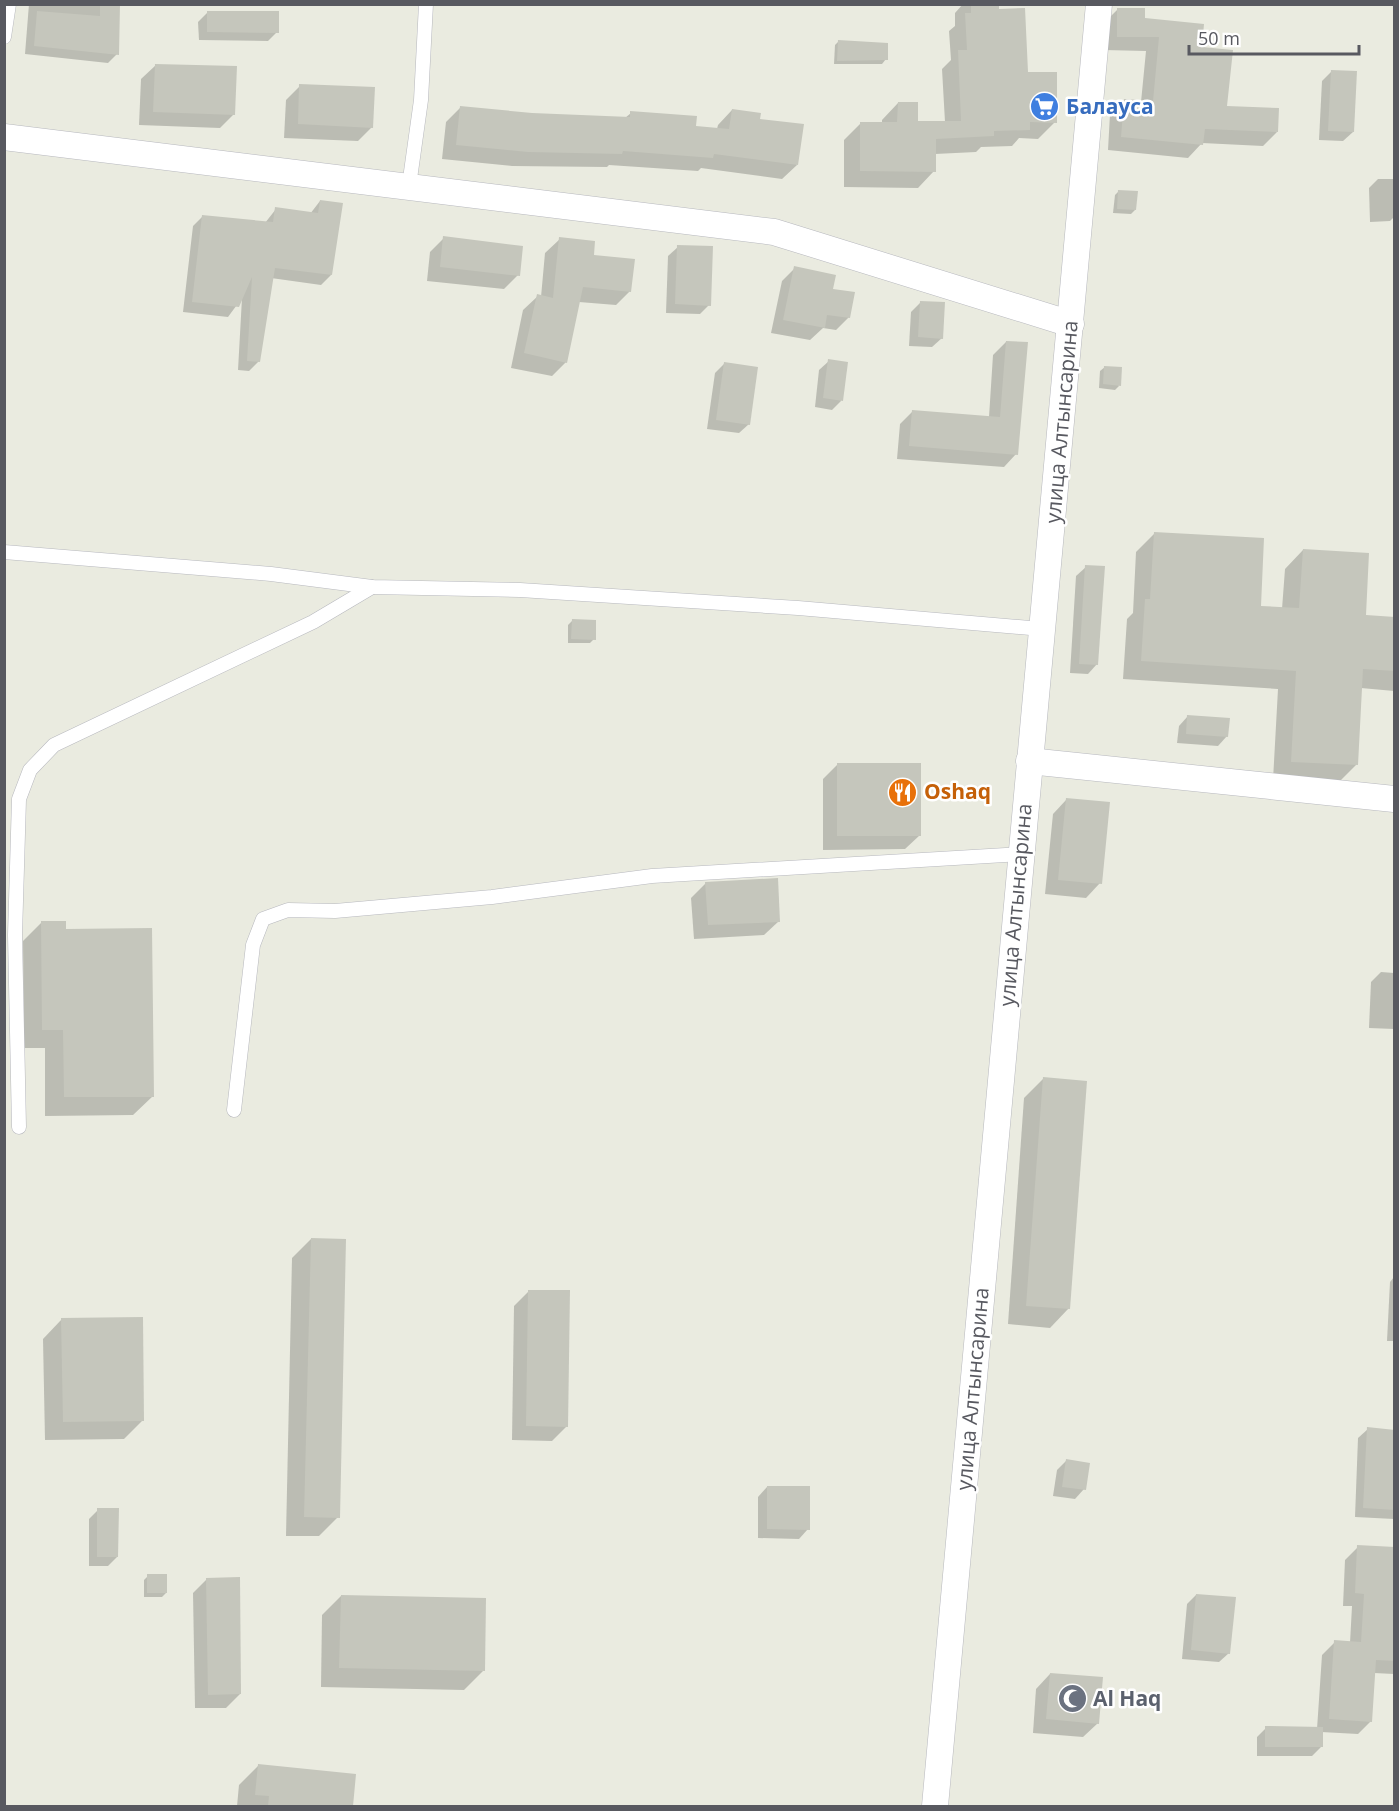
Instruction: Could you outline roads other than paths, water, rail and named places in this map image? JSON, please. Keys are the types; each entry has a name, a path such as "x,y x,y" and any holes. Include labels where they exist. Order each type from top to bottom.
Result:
{"street":[{"name":"улица Алтынсарина","path":"935,1806 1099,4"},
{"path":"4,137 774,232 1071,324"},
{"path":"1029,761 1395,799"}],"lane":[{"path":"4,37 9,4"},
{"path":"409,186 421,100 426,4"},
{"path":"4,552 271,574 372,587 520,590 798,608 1042,629"},
{"path":"19,1127 15,934 19,799 30,771 54,745 313,622 372,587"},
{"path":"234,1110 253,945 263,919 288,910 335,911 470,899 652,876 1021,854"}],"place":[{"name":"Балауса","path":"1045,107"},
{"name":"Oshaq","path":"903,792"},
{"name":"Al Haq","path":"1072,1699"}]}
